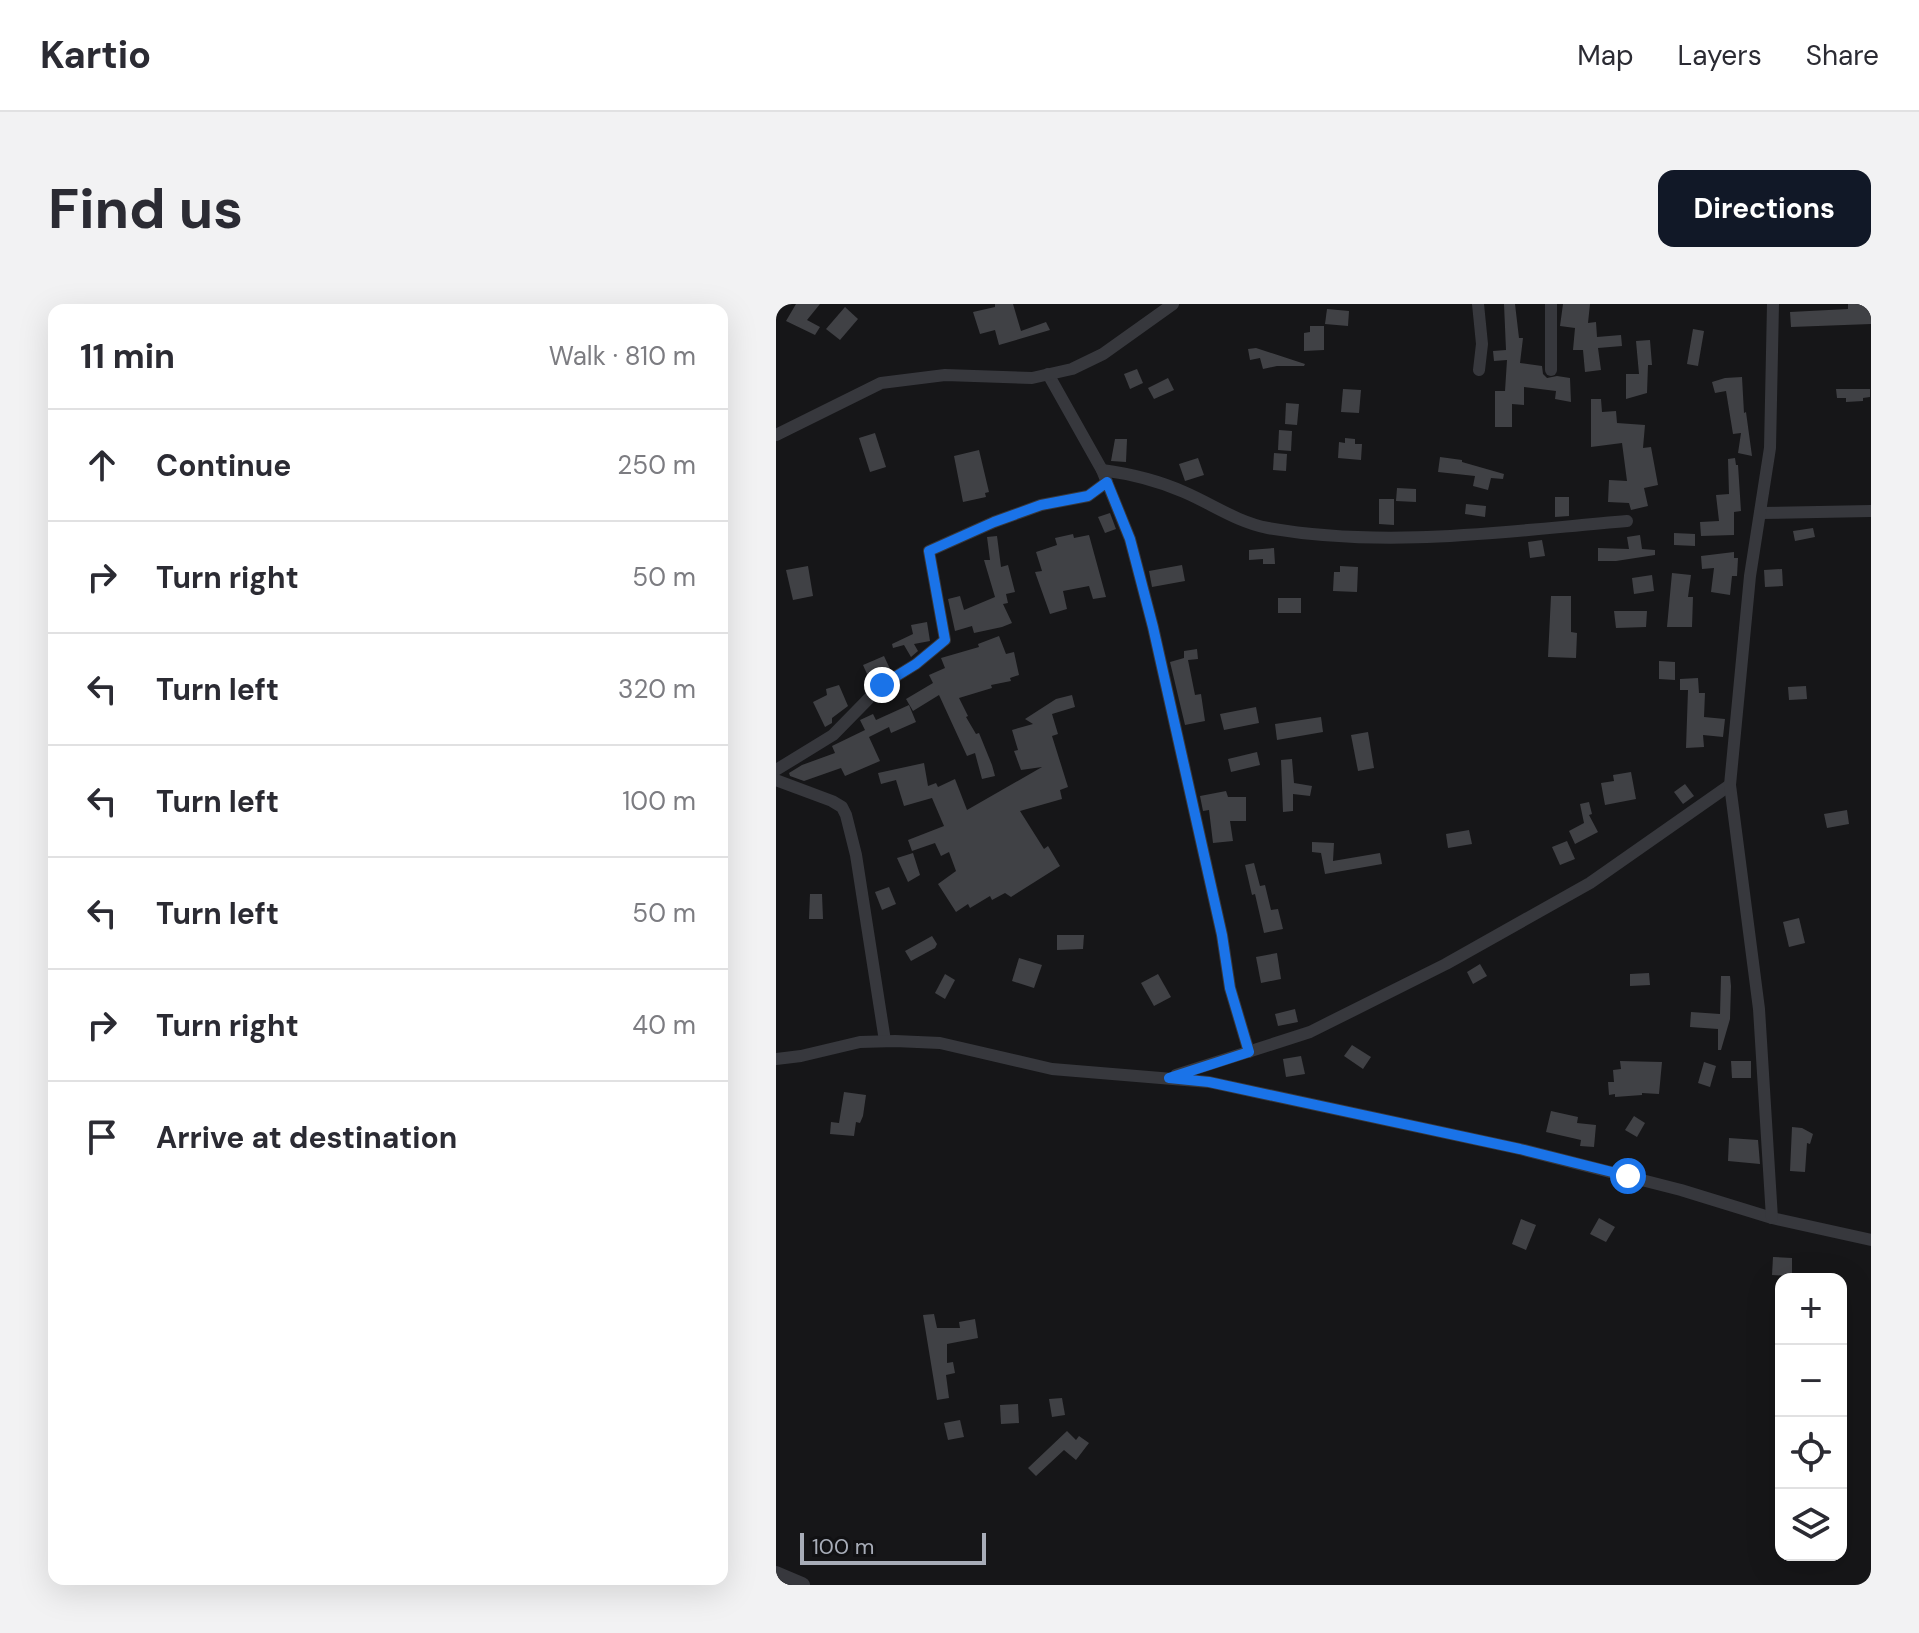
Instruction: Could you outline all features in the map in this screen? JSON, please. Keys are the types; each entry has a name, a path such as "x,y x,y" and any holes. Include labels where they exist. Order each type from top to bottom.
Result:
{"street":[{"path":"776,435 881,383 945,375 1032,378 1072,369 1103,354 1173,304"},
{"path":"1478,304 1482,344 1479,370"},
{"path":"1551,304 1551,370"},
{"path":"1772,1218 1759,1009 1730,785 1738,680 1770,448 1773,304"},
{"path":"1048,374 1105,476 1130,539 1153,627 1222,935 1230,988 1249,1052"},
{"path":"776,770 833,735 882,685 916,664 945,640 929,551 1041,505 1088,496 1105,476 1138,474 1185,492 1234,517 1266,527 1389,540 1460,537 1627,521"},
{"path":"1760,513 1871,511"},
{"path":"776,780 832,801 842,807 846,815 856,855 885,1041"},
{"path":"1169,1078 1310,1032 1446,964 1590,883 1730,785"},
{"path":"776,1059 860,1042 940,1043 1052,1069 1209,1082 1520,1149 1681,1190 1772,1218 1871,1240"},
{"path":"776,1574 802,1585"}],"building":[{"path":"796,304 820,304 807,320 820,327 815,335 786,321"},
{"path":"995,304 1013,304 1021,331 1046,322 1050,330 999,345 995,330 980,334 973,312 995,307"},
{"path":"1504,304 1515,304 1519,338 1523,338 1520,363 1542,366 1547,378 1570,378 1571,402 1555,399 1556,391 1524,387 1524,405 1512,404 1512,427 1495,427 1495,391 1505,391 1507,360 1494,361 1493,351 1506,350"},
{"path":"1563,304 1590,304 1588,323 1596,322 1597,337 1621,335 1622,346 1598,348 1601,370 1585,372 1583,350 1573,350 1575,328 1560,326"},
{"path":"1848,304 1871,304 1871,324 1791,327 1790,312 1848,309"},
{"path":"845,307 858,319 840,340 826,329"},
{"path":"1327,309 1349,311 1348,326 1325,324"},
{"path":"1310,326 1324,326 1324,350 1304,351 1304,333 1310,332"},
{"path":"1693,329 1704,331 1698,366 1687,364"},
{"path":"1650,340 1652,365 1648,365 1647,393 1626,399 1626,374 1639,374 1636,341"},
{"path":"1256,348 1305,364 1263,369 1260,358 1250,360 1248,349"},
{"path":"1137,369 1143,383 1130,389 1124,374"},
{"path":"1742,377 1744,413 1752,456 1738,453 1741,433 1733,434 1726,391 1715,393 1712,382"},
{"path":"1168,378 1174,390 1154,399 1148,388"},
{"path":"1343,389 1361,390 1359,413 1341,412"},
{"path":"1836,389 1870,389 1870,397 1863,398 1863,401 1846,402 1846,398 1837,398"},
{"path":"1591,399 1601,399 1602,412 1616,411 1617,423 1645,425 1643,448 1651,447 1658,485 1644,488 1648,506 1631,510 1629,503 1608,502 1609,480 1627,481 1622,443 1591,447"},
{"path":"1286,403 1299,404 1297,425 1285,424"},
{"path":"1279,430 1292,431 1291,451 1278,450"},
{"path":"875,433 886,467 870,472 859,438"},
{"path":"1345,438 1362,444 1361,460 1338,458 1339,442 1345,443"},
{"path":"1115,439 1127,439 1126,462 1111,461"},
{"path":"979,450 989,492 985,493 986,497 963,502 954,456"},
{"path":"1274,453 1287,454 1286,471 1273,470"},
{"path":"1440,457 1462,460 1504,474 1503,479 1491,478 1488,490 1473,486 1475,476 1438,472"},
{"path":"1198,458 1204,475 1185,481 1179,464"},
{"path":"1735,458 1741,511 1734,512 1734,535 1701,536 1700,522 1719,521 1716,495 1729,494 1728,459"},
{"path":"1397,488 1416,489 1416,502 1396,501"},
{"path":"1555,497 1569,497 1569,516 1555,517"},
{"path":"1379,499 1394,499 1394,525 1379,524"},
{"path":"1466,504 1486,506 1485,517 1465,514"},
{"path":"1110,513 1116,529 1105,533 1098,517"},
{"path":"1813,528 1815,537 1795,541 1793,531"},
{"path":"1674,533 1695,534 1695,546 1674,545"},
{"path":"1073,534 1074,538 1089,535 1106,597 1093,599 1089,586 1063,591 1067,609 1050,614 1035,572 1042,571 1036,552 1057,545 1055,538"},
{"path":"1640,535 1642,549 1655,550 1655,555 1598,561 1598,548 1629,549 1627,537"},
{"path":"997,536 1001,567 1008,565 1015,592 1006,594 1008,603 1003,604 1012,623 974,633 972,626 955,631 948,599 960,596 964,610 995,597 984,560 990,560 987,537"},
{"path":"1542,540 1545,556 1530,558 1528,542"},
{"path":"1274,548 1275,564 1263,564 1263,559 1249,560 1249,550"},
{"path":"1734,552 1734,558 1738,558 1737,576 1732,576 1730,595 1711,592 1714,568 1702,569 1701,556"},
{"path":"1182,565 1185,581 1152,587 1149,571"},
{"path":"808,566 813,596 793,600 786,570"},
{"path":"1340,566 1358,567 1357,592 1333,591 1334,572 1340,572"},
{"path":"1782,569 1783,586 1765,587 1764,570"},
{"path":"1672,573 1691,575 1688,597 1693,597 1692,627 1667,627"},
{"path":"1652,575 1654,591 1634,594 1632,578"},
{"path":"1551,596 1571,596 1571,632 1577,633 1576,658 1548,657"},
{"path":"1278,598 1301,598 1301,613 1278,613"},
{"path":"1614,611 1647,611 1646,627 1616,628"},
{"path":"927,622 930,641 914,644 918,651 911,657 904,645 893,648 892,644 913,634 911,625"},
{"path":"999,636 1006,654 1014,652 1019,675 1010,678 1011,681 991,685 992,688 959,698 966,717 976,734 979,733 992,765 995,776 982,779 975,753 967,756 939,695 913,711 906,699 933,683 929,675 945,668 941,658 979,647 978,644"},
{"path":"1197,649 1198,659 1188,660 1195,695 1201,694 1205,721 1185,725 1170,662 1184,658 1184,651"},
{"path":"884,656 890,669 871,683 863,665"},
{"path":"1659,661 1675,662 1675,680 1659,679"},
{"path":"1698,678 1699,693 1705,693 1704,717 1725,719 1723,737 1703,735 1704,747 1686,748 1688,690 1680,690 1680,679"},
{"path":"839,685 848,706 825,727 813,702 827,695 826,689"},
{"path":"1806,686 1807,699 1789,700 1788,687"},
{"path":"1072,695 1075,707 1052,714 1058,734 1052,736 1068,787 1060,790 1062,799 1020,811 1044,849 1048,846 1060,866 1011,897 1005,893 992,900 990,896 956,912 938,884 956,871 949,852 941,856 935,843 912,851 908,840 944,826 932,798 904,806 896,780 881,784 878,773 924,763 928,786 936,783 938,787 955,779 967,810 1042,767 1021,770 1014,751 1018,750 1012,730 1033,724 1025,719 1056,699"},
{"path":"909,705 916,722 891,733 889,727 869,737 880,761 845,776 841,768 804,781 790,776 789,773 802,765 835,753 832,746 865,730 860,720 873,714 876,720"},
{"path":"1256,707 1259,723 1224,730 1220,714"},
{"path":"1321,717 1323,732 1277,740 1275,724"},
{"path":"1368,732 1374,768 1358,771 1351,735"},
{"path":"1257,752 1260,765 1231,772 1228,759"},
{"path":"1292,759 1294,783 1312,786 1310,796 1293,794 1293,811 1283,812 1281,760"},
{"path":"1631,772 1636,799 1605,805 1601,783 1614,781 1613,775"},
{"path":"1685,784 1694,796 1683,804 1674,792"},
{"path":"1226,791 1228,797 1246,797 1246,821 1230,821 1233,841 1213,843 1209,810 1203,811 1200,796"},
{"path":"1589,802 1592,814 1589,815 1598,832 1575,844 1569,831 1584,823 1580,804"},
{"path":"1847,810 1849,824 1827,828 1824,814"},
{"path":"1469,830 1472,844 1448,848 1446,834"},
{"path":"1567,841 1575,859 1560,865 1552,847"},
{"path":"1312,842 1334,843 1333,861 1380,853 1382,864 1325,874 1321,853 1312,852"},
{"path":"913,853 920,875 908,882 897,858"},
{"path":"1254,863 1260,886 1265,885 1271,910 1278,909 1283,929 1264,933 1245,865"},
{"path":"889,887 896,904 882,910 875,892"},
{"path":"810,894 822,894 823,919 809,919"},
{"path":"1799,918 1805,943 1789,947 1783,922"},
{"path":"1057,935 1084,935 1083,949 1057,950"},
{"path":"932,936 937,944 935,948 911,961 905,951"},
{"path":"1277,953 1281,979 1261,983 1256,957"},
{"path":"1019,958 1042,965 1034,988 1012,981"},
{"path":"1480,964 1487,976 1473,984 1467,972"},
{"path":"1649,973 1650,985 1630,986 1630,974"},
{"path":"945,974 955,980 945,999 935,993"},
{"path":"1158,974 1171,997 1154,1006 1141,983"},
{"path":"1721,976 1730,976 1730,1019 1721,1050 1718,1050 1718,1029 1690,1027 1691,1012 1720,1014"},
{"path":"1295,1009 1298,1022 1278,1026 1275,1014"},
{"path":"1352,1045 1371,1057 1363,1069 1344,1056"},
{"path":"1301,1056 1305,1074 1286,1077 1283,1059"},
{"path":"1620,1061 1662,1062 1659,1094 1609,1095 1608,1082 1614,1082 1613,1070 1621,1069"},
{"path":"1731,1061 1751,1061 1751,1078 1732,1078"},
{"path":"1704,1062 1716,1066 1710,1087 1698,1083"},
{"path":"844,1092 866,1095 863,1116 860,1123 856,1122 854,1136 830,1134 831,1122 839,1123"},
{"path":"1551,1111 1578,1117 1577,1123 1596,1125 1594,1147 1580,1146 1581,1140 1546,1132"},
{"path":"1634,1116 1645,1123 1637,1137 1625,1130"},
{"path":"1792,1127 1813,1134 1810,1144 1807,1143 1805,1172 1790,1171"},
{"path":"1729,1138 1758,1140 1760,1164 1728,1161"},
{"path":"1599,1218 1615,1227 1606,1242 1590,1234"},
{"path":"1521,1219 1536,1225 1526,1250 1512,1244"},
{"path":"1773,1257 1792,1258 1792,1273 1772,1275"},
{"path":"934,1314 937,1328 960,1328 959,1322 975,1319 978,1338 947,1344 947,1363 953,1362 955,1373 946,1375 949,1398 937,1400 923,1315"},
{"path":"1062,1398 1065,1415 1052,1417 1049,1399"},
{"path":"1018,1404 1019,1423 1001,1424 1000,1405"},
{"path":"960,1420 964,1437 948,1440 944,1423"},
{"path":"1067,1431 1076,1440 1079,1436 1089,1443 1076,1460 1064,1450 1036,1476 1028,1468"}],"route":[{"path":"882,685 916,664 945,640 929,551 1041,505 1088,496 1107,482 1130,539 1153,627 1222,935 1230,988 1249,1052 1169,1078 1209,1082 1520,1149 1628,1176"}]}
